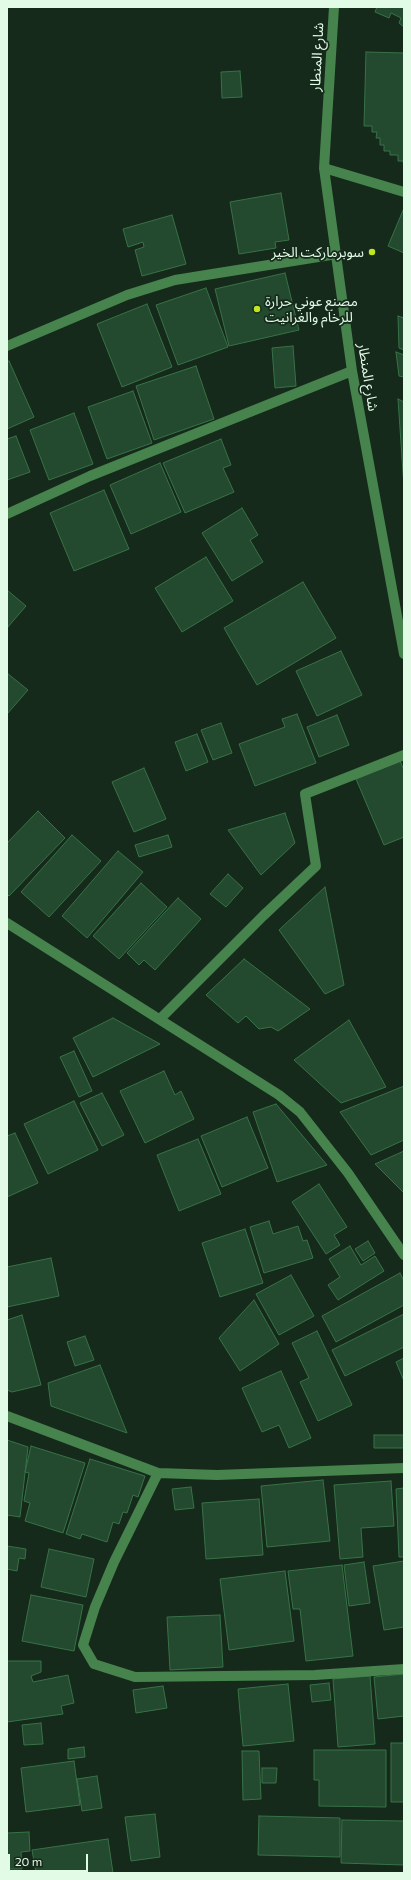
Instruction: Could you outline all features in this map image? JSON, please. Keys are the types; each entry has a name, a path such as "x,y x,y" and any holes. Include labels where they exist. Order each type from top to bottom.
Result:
{"street":[{"name":"شارع المنطار","path":"334,7 324,168 352,371 404,654"},
{"path":"324,168 404,192"},
{"path":"7,346 127,295 175,280 337,254"},
{"path":"7,514 90,476 352,371"},
{"path":"160,1019 263,916 316,866 305,794 404,755"},
{"path":"7,923 279,1095 300,1112 348,1172 404,1255"},
{"path":"7,1416 158,1473 217,1475 404,1468"},
{"path":"158,1473 114,1562 95,1607 83,1645 94,1664 135,1677 315,1675 404,1669"}],"building":[{"path":"377,7 404,7 404,27 399,23 401,18 391,13 389,18 375,12"},
{"path":"366,52 404,53 404,167 403,161 398,161 398,155 390,155 390,151 384,151 384,145 380,145 380,138 376,138 377,132 372,132 372,126 364,126"},
{"path":"240,71 242,97 222,98 221,72"},
{"path":"281,193 289,240 275,242 276,248 239,254 230,202"},
{"path":"404,208 404,253 388,246"},
{"path":"172,215 186,264 142,276 135,250 144,247 143,242 128,247 123,229"},
{"name":"مصنع عوني حرارة للرخام والغرانيت","path":"285,273 299,330 229,346 215,289"},
{"path":"206,288 228,347 178,365 156,305"},
{"path":"147,304 172,367 122,387 97,324"},
{"path":"398,316 404,318 404,350 399,348"},
{"path":"293,346 296,386 275,388 272,348"},
{"path":"396,352 404,355 404,377 399,376"},
{"path":"9,361 34,417 7,429 7,362"},
{"path":"196,366 214,419 154,440 136,386"},
{"path":"133,391 152,443 107,459 88,407"},
{"path":"398,399 404,402 404,487"},
{"path":"74,413 93,464 49,480 30,430"},
{"path":"16,436 30,472 7,480 7,439"},
{"path":"221,439 231,465 223,468 234,492 185,513 163,463"},
{"path":"160,463 181,512 131,534 110,485"},
{"path":"104,490 129,549 74,571 50,513"},
{"path":"242,508 258,535 250,540 263,562 232,581 202,533"},
{"path":"206,557 233,601 182,632 155,588"},
{"path":"303,582 336,638 257,685 224,628"},
{"path":"7,590 26,606 7,628"},
{"path":"341,651 362,695 317,716 296,671"},
{"path":"7,673 28,690 7,714"},
{"path":"297,714 316,763 255,786 239,744 285,727 282,719"},
{"path":"337,715 349,745 319,757 307,727"},
{"path":"221,723 232,753 213,760 201,730"},
{"path":"197,734 208,762 186,771 175,742"},
{"path":"400,761 404,770 404,837 384,845 356,779"},
{"path":"144,768 166,819 134,832 112,782"},
{"path":"38,811 65,838 9,896 7,894 7,843"},
{"path":"285,813 295,843 261,875 228,830"},
{"path":"72,835 101,861 49,917 21,892"},
{"path":"168,835 172,847 139,857 135,845"},
{"path":"118,851 143,872 87,938 62,916"},
{"path":"228,874 243,888 226,907 210,894"},
{"path":"141,883 167,907 119,959 93,936"},
{"path":"325,887 344,985 325,994 279,930"},
{"path":"178,898 201,919 155,970 144,960 139,965 127,953"},
{"path":"244,959 310,1009 278,1031 271,1027 259,1029 246,1016 238,1023 206,995"},
{"path":"113,1018 160,1044 93,1077 73,1038"},
{"path":"349,1020 386,1087 341,1103 294,1060"},
{"path":"74,1051 92,1091 79,1097 60,1057"},
{"path":"164,1071 175,1095 181,1091 194,1119 145,1143 120,1091"},
{"path":"404,1086 404,1140 371,1155 340,1112"},
{"path":"102,1093 124,1135 102,1146 80,1103"},
{"path":"74,1101 98,1150 48,1174 24,1124"},
{"path":"276,1104 327,1165 277,1182 253,1112"},
{"path":"247,1117 268,1168 222,1187 201,1136"},
{"path":"15,1133 38,1183 7,1197 7,1136"},
{"path":"198,1139 221,1194 179,1211 157,1155"},
{"path":"404,1151 404,1193 375,1164"},
{"path":"319,1184 347,1227 334,1235 340,1245 326,1254 292,1202"},
{"path":"269,1221 273,1234 298,1226 303,1241 307,1240 313,1258 264,1273 250,1227"},
{"path":"245,1229 263,1283 220,1297 202,1243"},
{"path":"368,1241 375,1253 363,1261 355,1249"},
{"path":"350,1246 361,1265 375,1256 384,1271 338,1300 328,1285 340,1277 329,1259"},
{"path":"51,1258 59,1296 7,1307 7,1267"},
{"path":"400,1273 404,1281 404,1305 336,1342 322,1316"},
{"path":"291,1275 314,1316 279,1335 256,1294"},
{"path":"254,1300 279,1344 240,1371 219,1338"},
{"path":"404,1314 404,1347 345,1376 332,1350"},
{"path":"22,1315 41,1385 12,1392 7,1390 7,1320"},
{"path":"317,1331 352,1405 318,1421 300,1382 309,1378 292,1343"},
{"path":"85,1336 94,1360 75,1366 67,1342"},
{"path":"404,1358 404,1381 396,1362"},
{"path":"100,1365 127,1433 51,1406 48,1383"},
{"path":"281,1371 311,1438 289,1448 279,1425 262,1432 242,1388"},
{"path":"374,1435 404,1435 404,1448 374,1448"},
{"path":"7,1440 28,1447 20,1517 7,1515"},
{"path":"31,1446 85,1463 63,1533 25,1521 30,1503 24,1501 29,1473 25,1472"},
{"path":"90,1459 145,1476 138,1497 133,1495 127,1513 123,1512 119,1524 113,1522 107,1542 82,1534 80,1539 66,1534"},
{"path":"323,1480 330,1541 267,1547 261,1486"},
{"path":"391,1481 394,1526 361,1528 363,1557 340,1559 334,1485"},
{"path":"191,1487 194,1508 175,1510 172,1489"},
{"path":"404,1488 404,1557 399,1557 396,1489"},
{"path":"259,1499 263,1555 206,1559 202,1503"},
{"path":"7,1546 26,1549 25,1559 19,1558 17,1571 7,1569"},
{"path":"49,1549 94,1559 86,1597 41,1587"},
{"path":"404,1561 404,1627 384,1630 373,1566"},
{"path":"364,1562 370,1603 349,1606 344,1565"},
{"path":"342,1565 353,1656 306,1661 300,1609 293,1609 288,1571"},
{"path":"285,1571 294,1641 229,1650 220,1579"},
{"path":"31,1595 83,1605 74,1651 22,1641"},
{"path":"220,1615 223,1667 170,1670 167,1617"},
{"path":"7,1661 41,1661 41,1672 31,1676 33,1682 68,1675 74,1703 61,1706 63,1714 7,1722"},
{"path":"404,1674 404,1716 378,1719 374,1677"},
{"path":"370,1676 375,1744 338,1747 333,1679"},
{"path":"329,1683 331,1700 312,1702 310,1685"},
{"path":"288,1684 294,1741 243,1746 238,1689"},
{"path":"163,1686 167,1708 136,1713 133,1690"},
{"path":"41,1723 43,1744 24,1745 22,1725"},
{"path":"391,1743 404,1743 404,1802 391,1802"},
{"path":"84,1747 85,1757 68,1759 68,1749"},
{"path":"314,1750 386,1750 386,1807 319,1806 319,1780 314,1780"},
{"path":"242,1751 259,1751 261,1799 243,1800"},
{"path":"74,1761 80,1805 26,1812 21,1768"},
{"path":"262,1768 277,1768 276,1783 262,1783"},
{"path":"97,1776 102,1808 82,1811 77,1779"},
{"path":"155,1814 160,1857 131,1861 125,1817"},
{"path":"259,1816 340,1818 340,1857 258,1855"},
{"path":"342,1820 404,1821 404,1865 341,1863"},
{"path":"29,1832 30,1851 21,1852 22,1869 7,1869 7,1833"},
{"path":"108,1839 113,1873 36,1873 32,1850"}],"place":[{"name":"سوبرماركت الخير","path":"372,252"},
{"name":"مصنع عوني حرارة للرخام والغرانيت","path":"257,309"}]}
